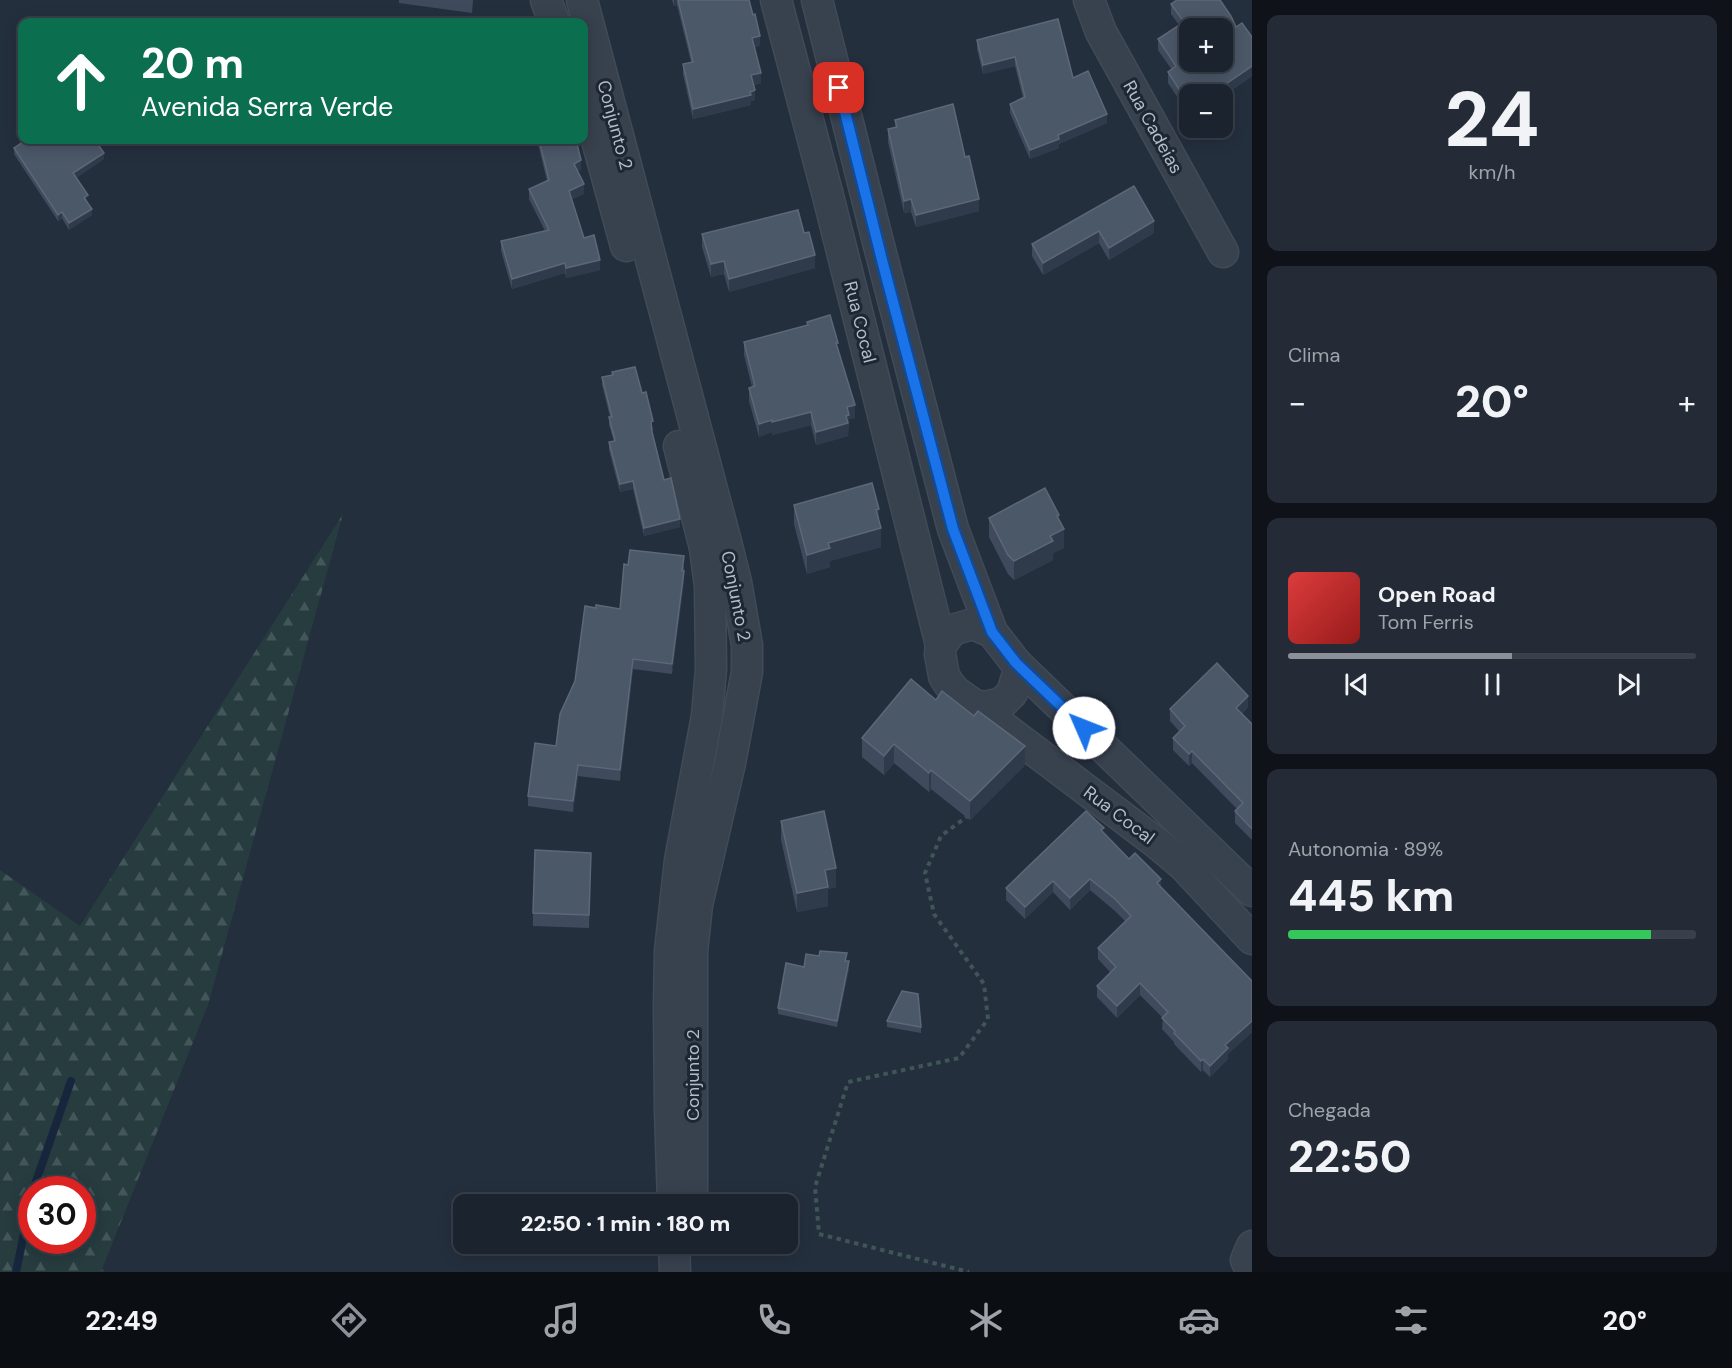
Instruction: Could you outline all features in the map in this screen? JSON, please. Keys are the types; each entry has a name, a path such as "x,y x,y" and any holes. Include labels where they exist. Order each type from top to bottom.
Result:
{"street":[{"path":"546,0 553,18"},
{"path":"565,0 569,18"},
{"name":"Conjunto 2","path":"582,0 583,18"},
{"name":"Rua Cocal","path":"776,0 830,203 941,645"},
{"name":"Rua Cocal","path":"817,0 953,529 992,632"},
{"name":"Rua Cadeias","path":"1089,0 1101,32 1223,252"},
{"name":"Conjunto 2","path":"588,81 593,126 669,368 715,545 736,582 747,645 747,672 730,763 697,905 681,952 669,1007 673,1194"},
{"path":"973,624 992,632 1016,663 1018,670 1012,693 1002,703 984,707 974,705 956,692 944,676 940,654 941,645 952,630 973,624"},
{"name":"Rua Cocal","path":"1016,663 1252,891"},
{"name":"Rua Cocal","path":"974,705 1183,865 1252,939"},
{"name":"Conjunto 2","path":"681,952 692,1194"},
{"path":"1252,1246 1246,1260 1252,1272"},
{"path":"674,1254 675,1272"},
{"path":"692,1254 692,1272"}],"path":[{"path":"969,814 941,836 925,873 934,914 984,984 988,1019 959,1058 848,1082 815,1187 819,1234 969,1272"}],"green space":[{"path":"343,514 208,1005 102,1269 105,1272 0,1272 0,870 80,926"}],"building":[{"path":"678,0 749,0 760,36 752,38 761,73 751,75 755,90 750,92 751,95 693,109 683,64 693,62"},
{"path":"1177,0 1220,0 1232,18 1181,18 1171,4"},
{"path":"1058,19 1073,78 1088,71 1107,114 1058,135 1059,139 1030,150 1010,104 1025,97 1015,57 983,65 977,40"},
{"path":"1233,20 1236,27 1242,23 1252,37 1252,66 1226,84 1179,84 1179,89 1168,72 1176,66 1158,39 1179,25 1179,72 1233,72"},
{"path":"953,104 965,157 969,156 979,199 916,215 911,199 904,201 888,129 897,127 895,120"},
{"path":"20,144 98,144 104,153 73,173 88,195 84,198 92,209 69,223 62,212 58,215 14,148"},
{"path":"540,144 577,144 581,160 574,164 584,184 569,191 584,238 594,235 600,260 566,268 565,263 512,279 501,241 549,230 529,189 549,180"},
{"path":"1134,186 1154,221 1109,248 1099,231 1043,263 1032,244"},
{"path":"798,210 804,233 809,232 815,255 729,279 724,261 711,264 702,234"},
{"path":"830,315 855,405 847,407 848,423 816,432 811,412 759,424 749,388 755,386 744,342 808,325 807,322"},
{"path":"635,367 642,393 646,392 653,421 651,422 652,432 664,480 671,478 680,519 644,528 633,481 620,484 609,442 615,441 609,417 612,417 602,377 613,375 612,372"},
{"path":"872,483 881,528 828,543 830,548 807,555 794,505"},
{"path":"1045,488 1064,529 1050,536 1053,541 1014,561 1008,555 989,518"},
{"path":"630,550 684,556 672,664 633,659 620,770 578,765 573,801 528,796 535,743 556,746 560,714 575,681 585,606 596,608 596,605 620,609 624,564 628,565"},
{"path":"1217,663 1248,696 1236,708 1252,724 1252,829 1235,811 1243,803 1192,751 1189,754 1173,738 1185,726 1170,709"},
{"path":"911,679 936,700 942,691 974,716 978,711 1025,746 970,801 931,770 929,773 894,744 884,756 862,738"},
{"path":"824,811 836,868 825,870 828,887 797,893 781,821"},
{"path":"1086,811 1104,828 1101,830 1129,859 1135,853 1161,879 1157,883 1252,981 1252,1021 1225,1045 1228,1048 1210,1066 1203,1059 1201,1061 1174,1033 1175,1031 1162,1018 1168,1012 1140,983 1117,1006 1097,986 1116,967 1098,948 1131,916 1115,899 1090,879 1070,898 1053,881 1025,907 1006,888"},
{"path":"535,850 591,853 589,915 533,913"},
{"path":"820,951 847,953 845,961 849,961 837,1021 778,1008 786,963 804,967 806,954 819,956"},
{"path":"902,991 918,994 921,1027 887,1021"}],"waterway":[{"path":"38,1176 71,1081"},
{"path":"16,1272 20,1254"}],"route":[{"path":"839,88 953,529 992,632 1016,663 1084,728"}]}
